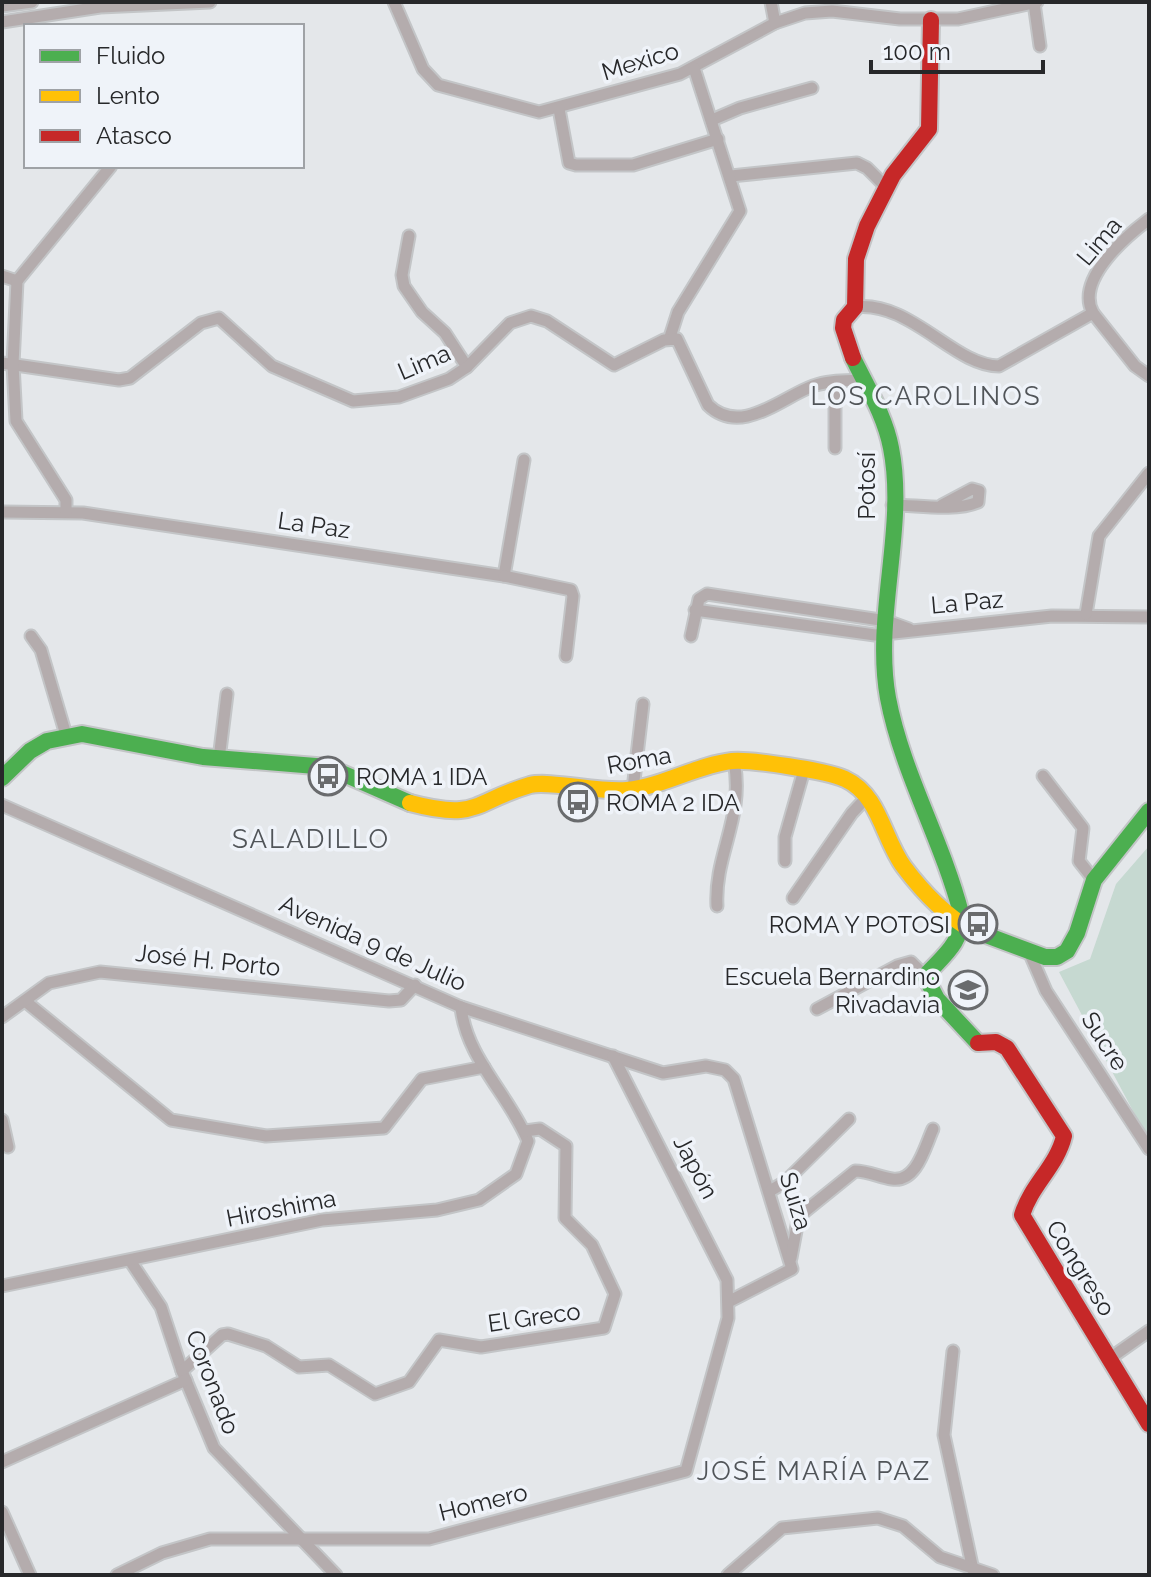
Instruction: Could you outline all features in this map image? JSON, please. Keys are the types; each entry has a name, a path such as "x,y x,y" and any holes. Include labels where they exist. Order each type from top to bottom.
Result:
{"street":[{"path":"2,6 32,2"},
{"path":"2,22 146,3 210,2"},
{"name":"Mexico","path":"394,2 423,69 438,85 523,109 547,112 694,68 775,23 805,13 832,11 931,20 972,17 1036,2"},
{"path":"771,2 775,23"},
{"path":"1036,2 1040,46"},
{"name":"Potosí","path":"931,20 929,129 886,187 859,244 855,307 844,320 843,336 889,436 892,505 886,684 894,725 955,889 964,926"},
{"path":"694,68 739,203 738,217 678,312 670,337 682,344 708,405 722,414 760,413 814,386 864,380"},
{"path":"712,120 740,108 812,88"},
{"path":"559,109 565,153 569,163 576,165 633,165 718,139"},
{"path":"731,176 857,163 867,168 886,187"},
{"path":"66,512 66,500 16,421 8,364 17,281 109,168"},
{"name":"Lima","path":"1093,313 1088,293 1094,277 1149,219"},
{"path":"409,236 402,275 404,286 422,312 445,333 467,367"},
{"path":"2,276 17,281"},
{"path":"855,307 870,305 890,310 989,366 1006,363 1093,313 1135,366 1149,376"},
{"name":"Lima","path":"8,364 119,380 130,378 201,323 219,318 272,366 344,399 408,394 449,379 467,367 498,333 522,318 539,317 614,365 670,337"},
{"path":"835,382 835,448"},
{"path":"504,576 524,460"},
{"path":"1086,614 1099,536 1149,473"},
{"path":"892,505 942,505"},
{"name":"La Paz","path":"2,512 66,512 504,576 571,590 573,596 566,656"},
{"path":"691,636 699,599 707,594 887,628"},
{"path":"695,610 887,628"},
{"name":"La Paz","path":"887,628 910,630 1086,614 1149,617"},
{"path":"31,636 41,650 66,735"},
{"path":"219,759 227,694"},
{"path":"633,789 643,704"},
{"name":"Roma","path":"2,778 30,751 66,735 97,735 219,759 328,767 421,809 448,813 479,808 533,784 594,791 633,789 658,785 734,761 844,778 868,796"},
{"path":"717,906 716,890 738,803 734,761"},
{"path":"785,861 785,837 804,770"},
{"path":"1043,776 1083,828 1079,861 1094,880"},
{"path":"793,898 852,813 868,796 909,874 936,905 964,926 1030,954 1057,957 1067,951 1077,933 1083,906 1094,880 1149,811"},
{"name":"Avenida 9 de Julio","path":"2,805 461,1007 663,1073 715,1067 725,1070 734,1079"},
{"path":"817,1009 897,966 911,962 925,976 953,949 964,926"},
{"name":"Sucre","path":"1030,954 1046,991 1149,1149"},
{"name":"José H. Porto","path":"2,1017 49,983 100,972 389,1001 401,1000 415,985"},
{"name":"Congreso","path":"925,976 937,999 975,1043 985,1045 996,1042 1007,1048 1064,1136 1061,1150 1024,1204 1022,1215 1149,1424"},
{"path":"25,1001 165,1118 266,1136 379,1129 388,1124 422,1079 484,1067"},
{"path":"461,1007 462,1019 484,1067 525,1131"},
{"name":"Japón","path":"613,1056 719,1258 730,1301"},
{"name":"Suiza","path":"730,1301 743,1291 790,1273 791,1262 734,1079"},
{"path":"770,1191 785,1182 849,1119"},
{"path":"2,1120 8,1147"},
{"name":"El Greco","path":"2,1462 184,1376 222,1335 228,1334 266,1346 299,1367 329,1365 375,1394 409,1382 439,1340 481,1347 604,1328 615,1294 592,1245 565,1218 566,1146 540,1129 525,1131"},
{"path":"791,1262 798,1220 803,1213 855,1171 894,1180 908,1175 915,1169 933,1129"},
{"name":"Hiroshima","path":"2,1286 131,1262 322,1220 437,1210 479,1200 516,1174 527,1151 525,1131"},
{"name":"Coronado","path":"131,1262 161,1307 184,1376 220,1457 336,1575"},
{"name":"Homero","path":"117,1575 162,1553 210,1539 429,1539 683,1475 730,1301"},
{"path":"1109,1359 1149,1331"},
{"path":"953,1351 944,1435 973,1570"},
{"path":"2,1512 30,1575"},
{"path":"728,1575 782,1528 878,1518 896,1521 931,1552 993,1575"}],"green space":[{"path":"1149,846 1149,1141 1059,972 1090,959 1116,884"}],"traffic: fast":[{"path":"853,358 884,425 895,478 884,636 888,698 903,753 944,859 961,913 955,941 925,976 937,999 978,1043"},
{"path":"2,778 30,751 47,741 82,734 203,757 328,767 410,803"},
{"path":"970,929 1045,957 1057,957 1067,951 1077,933 1094,880 1149,811"}],"traffic: slow":[{"path":"410,803 463,810 511,791 539,784 627,790 732,761 823,773 857,786 874,806 897,856 911,876 943,910 970,929"}],"traffic: jam":[{"path":"853,358 843,328 844,320 855,307 856,259 867,226 893,175 929,129 931,20"},
{"path":"978,1043 996,1042 1007,1048 1064,1136 1056,1157 1031,1194 1022,1215 1149,1424"}],"place":[{"name":"ROMA 1 IDA","path":"328,776"},
{"name":"ROMA 2 IDA","path":"578,802"},
{"name":"ROMA Y POTOSI","path":"978,924"},
{"name":"Escuela Bernardino Rivadavia","path":"968,990"}],"district":[{"name":"LOS CAROLINOS","path":"926,396"},
{"name":"SALADILLO","path":"311,839"},
{"name":"JOSÉ MARÍA PAZ","path":"814,1471"}]}
